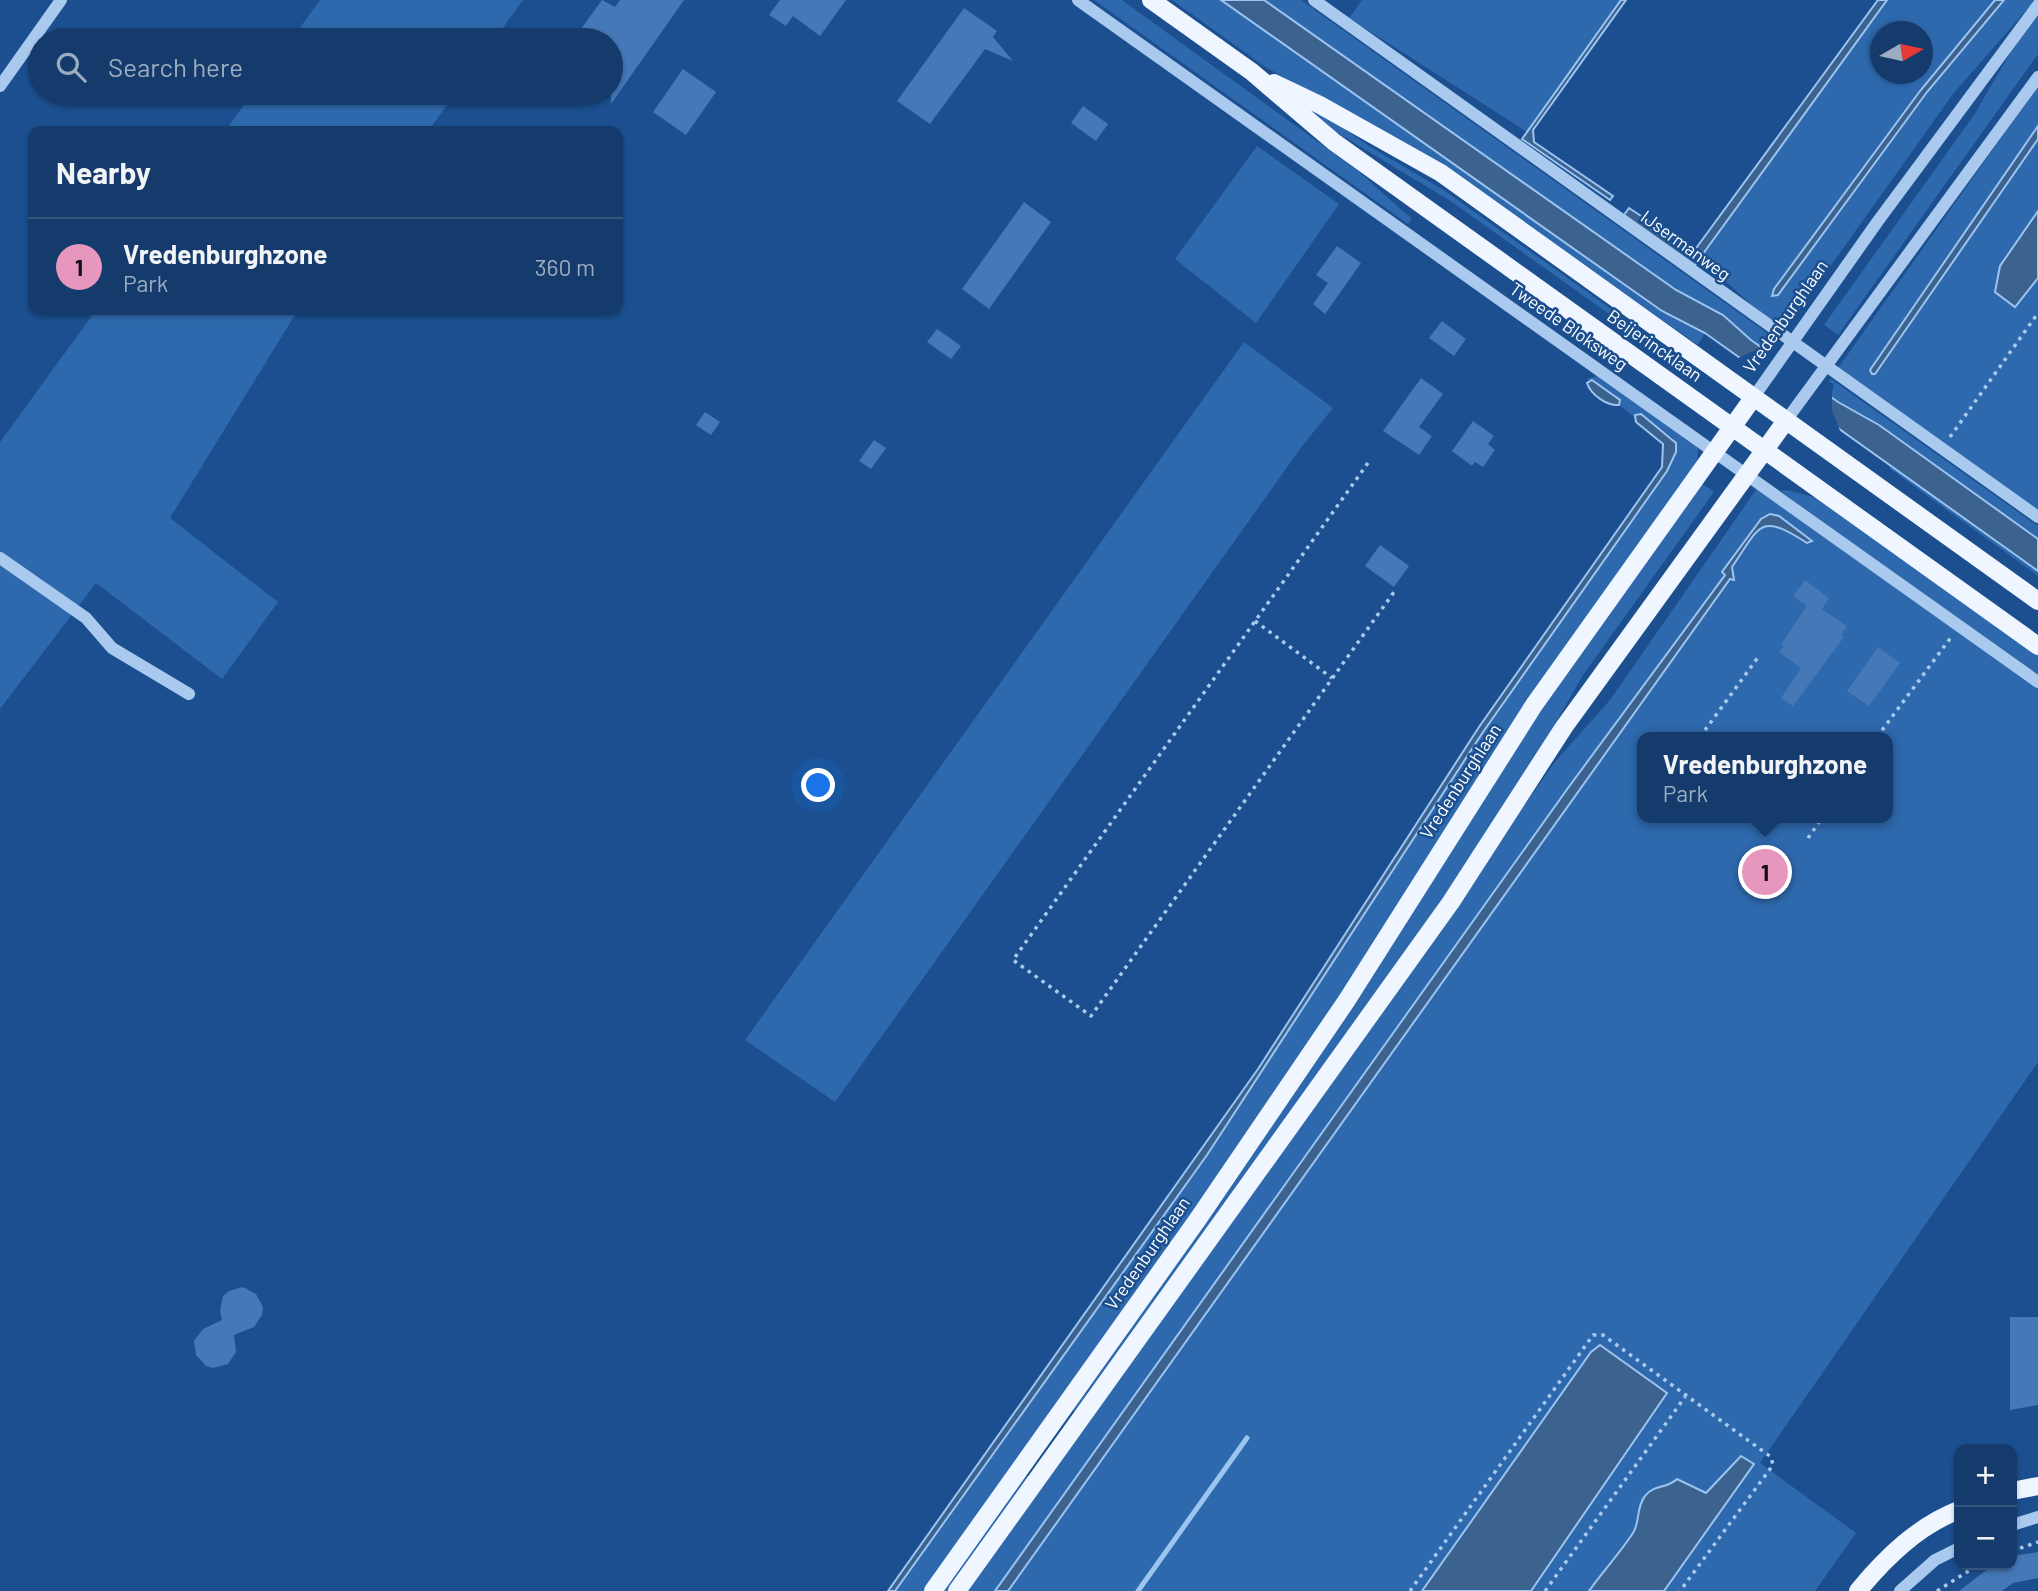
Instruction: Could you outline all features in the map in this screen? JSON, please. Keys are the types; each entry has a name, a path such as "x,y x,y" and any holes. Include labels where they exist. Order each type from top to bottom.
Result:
{"main road":[{"name":"Beijerincklaan","path":"1151,0 1252,72 1334,142 2038,646"},
{"name":"Beijerincklaan","path":"1252,72 1321,105 1441,173 2038,601"},
{"name":"Vredenburghlaan","path":"933,1591 1198,1219 1348,1000 1534,705 1753,398"},
{"path":"957,1591 1451,902 1564,727 1749,476 1785,422"},
{"path":"2017,1490 2038,1486"},
{"path":"1858,1591 1886,1557 1941,1517 1954,1512"}],"street":[{"path":"41,28 61,0"},
{"name":"Tweede Bloksweg","path":"1078,0 2038,682"},
{"name":"IJsermanweg","path":"1314,0 1792,344 2038,517"},
{"name":"Vredenburghlaan","path":"1753,398 1878,221 2038,5"},
{"path":"0,86 28,47"},
{"path":"1785,422 2038,77"},
{"path":"0,558 86,618 112,648 189,694"},
{"path":"2017,1523 2038,1517"},
{"path":"1900,1591 1935,1560 1954,1550"}],"path":[{"path":"1942,448 2038,313"},
{"path":"1368,463 1013,961 1091,1016 1394,592"},
{"path":"1255,621 1332,678"},
{"path":"1881,732 1959,626"},
{"path":"1704,732 1759,656"},
{"path":"1808,838 1818,823"},
{"path":"1410,1591 1593,1335 1604,1335 1771,1457 1773,1465 1680,1591"},
{"path":"1545,1591 1685,1396"},
{"path":"2017,1549 2038,1542"},
{"path":"1937,1591 1970,1570"}],"shaded area":[{"path":"320,0 523,0 503,28 300,28"},
{"path":"1094,0 1122,0 1358,171 1412,219 1408,224"},
{"path":"1172,0 1221,0 1661,311 1705,333 1698,345 1475,189 1264,66"},
{"path":"1221,0 1264,0 1676,290 1723,315 1751,340 1838,402 1879,425 2038,539 2038,571 1705,333 1662,311"},
{"path":"1264,0 1301,0 1777,340 1771,340 1762,348 1723,315 1676,290"},
{"path":"1362,0 1621,0 1527,132 1349,18"},
{"path":"1621,0 1626,0 1533,130 1534,142 1613,196 1610,200 1522,139"},
{"path":"1878,0 1887,0 1695,265 1624,215 1629,208 1694,251"},
{"path":"1887,0 1995,0 1933,75 1933,21 1872,21"},
{"path":"1995,0 2004,0 1927,92 1778,295 1772,296 1774,289 1920,91 1926,84 1933,84 1933,75"},
{"path":"2004,0 2035,0 1953,94 1785,330 1754,307 1701,259 1870,24 1870,84 1926,84 1774,289 1778,295 1927,92"},
{"path":"2038,12 2038,54 1838,335 1824,325 1974,115 2019,38"},
{"path":"2038,86 2038,126 1880,355 2038,139 2038,520 1838,368"},
{"path":"1301,99 1369,146 1445,191 1686,362 1682,366 1449,200 1319,122"},
{"path":"244,105 447,105 432,126 229,126"},
{"path":"2038,126 2038,139 1875,374 1872,374 1870,370"},
{"path":"1257,146 1339,204 1256,323 1175,259"},
{"path":"2038,211 2038,278 2015,307 1995,292 2000,266"},
{"path":"92,315 295,315 170,518 278,602 222,679 96,583 0,709 0,442"},
{"path":"1244,342 1333,408 1303,445 835,1102 745,1040"},
{"path":"1598,376 1698,448 1697,464 1282,1091 927,1591 895,1591 1207,1155 1483,732 1666,469 1673,438 1641,414 1634,417 1587,379"},
{"path":"1831,379 2038,526 2038,539 1879,425 1831,397 1834,384 1829,382"},
{"path":"1592,380 1620,400 1619,405 1605,402 1596,395 1587,383"},
{"path":"1641,414 1676,443 1676,452 1667,471 1483,732 1207,1155 895,1591 888,1591 1258,1069 1479,727 1662,467 1663,444 1636,422 1635,415"},
{"path":"1891,466 2038,571 2038,576 1889,468"},
{"path":"1700,482 1714,492 1583,675 1494,830 1078,1414 1069,1408 1492,778"},
{"path":"1760,484 2038,681 2038,1062 1760,1463 1856,1533 1815,1591 964,1591 1555,762 1610,700"},
{"path":"1787,490 1817,498 2038,655 2038,675 1780,491"},
{"path":"1770,514 1779,516 1812,541 1807,543 1791,533 1770,526 1762,528 1749,541 1732,567 1734,580 1730,579 1008,1591 995,1591 1568,788 1725,575 1722,572 1761,519"},
{"path":"1600,1345 1667,1393 1531,1591 1422,1591 1591,1352"},
{"path":"1741,1456 1754,1464 1664,1591 1589,1591 1633,1533 1640,1505 1649,1492 1677,1479 1706,1493"},
{"path":"1023,1473 1032,1479 951,1591 938,1591"}],"pier":[{"path":"1765,346 1832,393 1832,411 1841,433 1736,359"}],"building":[{"path":"602,0 615,7 620,0 684,0 623,87 623,28 582,28"},
{"path":"780,0 846,0 820,36 793,16 786,26 769,15"},
{"path":"964,8 997,31 993,37 1013,61 985,49 930,124 897,101"},
{"path":"683,69 716,92 686,135 653,112"},
{"path":"1083,106 1108,124 1096,141 1071,123"},
{"path":"1024,202 1051,222 989,309 962,289"},
{"path":"1337,246 1361,263 1325,314 1313,304 1328,283 1316,275"},
{"path":"1442,321 1466,339 1454,356 1429,338"},
{"path":"937,329 961,346 951,359 927,342"},
{"path":"1421,378 1443,394 1419,427 1432,436 1419,455 1383,431"},
{"path":"705,412 720,422 711,435 696,425"},
{"path":"1473,421 1494,436 1488,444 1495,450 1483,467 1475,462 1472,466 1452,451"},
{"path":"874,440 886,448 871,469 859,461"},
{"path":"1380,545 1409,566 1394,587 1365,566"},
{"path":"1805,580 1829,598 1822,609 1847,626 1841,635 1844,637 1793,706 1781,698 1801,668 1779,652 1784,646 1781,644 1807,606 1793,596"},
{"path":"1878,647 1900,663 1869,706 1847,691"},
{"path":"243,1287 256,1294 263,1307 262,1315 254,1327 234,1335 236,1352 228,1364 213,1368 206,1366 196,1355 194,1341 203,1329 222,1320 220,1311 223,1296"},
{"path":"2010,1317 2038,1317 2038,1405 2010,1410"},
{"path":"2038,1552 2038,1578 2013,1583 2002,1591 1959,1591 1986,1570 2017,1570 2017,1555"}],"waterway":[{"path":"1138,1591 1247,1438"}],"place":[{"name":"Vredenburghzone","path":"1765,872"}]}
